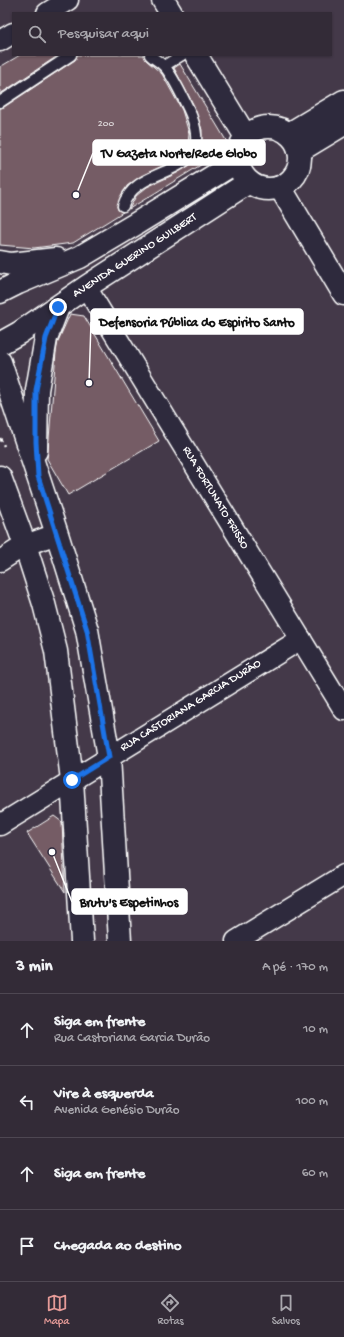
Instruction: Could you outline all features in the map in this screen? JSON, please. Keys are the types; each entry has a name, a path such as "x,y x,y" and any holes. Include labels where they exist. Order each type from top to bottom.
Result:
{"main road":[{"path":"163,0 170,12"},
{"path":"197,56 246,137"},
{"path":"294,143 344,101"},
{"path":"294,143 344,124"},
{"path":"267,127 281,129 294,143 300,160 298,168 294,177 288,183 280,187 264,189 249,182 240,169 238,152 246,137 254,131 267,127"},
{"name":"AVENIDA GUERINO GUILBERT","path":"0,292 80,257 238,161"},
{"name":"AVENIDA GUERINO GUILBERT","path":"0,346 86,287 249,182"},
{"path":"280,187 344,294"},
{"path":"0,262 12,264 80,257"},
{"path":"38,476 36,442 36,390 46,338 58,307"},
{"path":"0,346 38,476 87,630 109,757 120,941"},
{"path":"0,477 25,545 44,604 56,651 72,780 82,941"}],"street":[{"path":"49,12 68,0"},
{"path":"0,41 12,35"},
{"name":"RUA FORTUNATO FRISSO","path":"86,287 344,710"},
{"path":"0,560 25,545 57,534"},
{"name":"RUA CASTORIANA GARCIA DURÃO","path":"0,825 301,639"},
{"path":"236,941 344,875"}],"lane":[{"path":"0,102 69,56"},
{"path":"123,206 126,197 133,189 157,174 179,166 192,154 197,137 194,122 181,92 164,66 151,56"},
{"path":"164,66 180,56"}],"building":[{"path":"18,56 57,56 0,94 0,67"},
{"path":"77,56 144,56 146,60 162,74 182,110 189,133 188,146 182,155 171,162 141,176 127,186 117,206 118,210 123,212 73,243 34,248 0,245 0,108 4,107 75,60"},
{"path":"180,64 230,147 129,209 136,196 147,187 177,173 190,165 201,149 202,130 194,106 174,68"},
{"path":"70,314 84,316 159,441 68,495 47,459 56,352 58,341"},
{"path":"54,816 62,822 65,892 27,833"}],"place":[{"name":"TV Gazeta Norte/Rede Globo","path":"76,195"},
{"name":"Defensoria Pública do Espirito Santo","path":"89,383"},
{"name":"Brutu's Espetinhos","path":"52,852"}],"route":[{"path":"58,307 46,338 36,390 36,442 38,476 87,630 109,757 72,780"}]}
